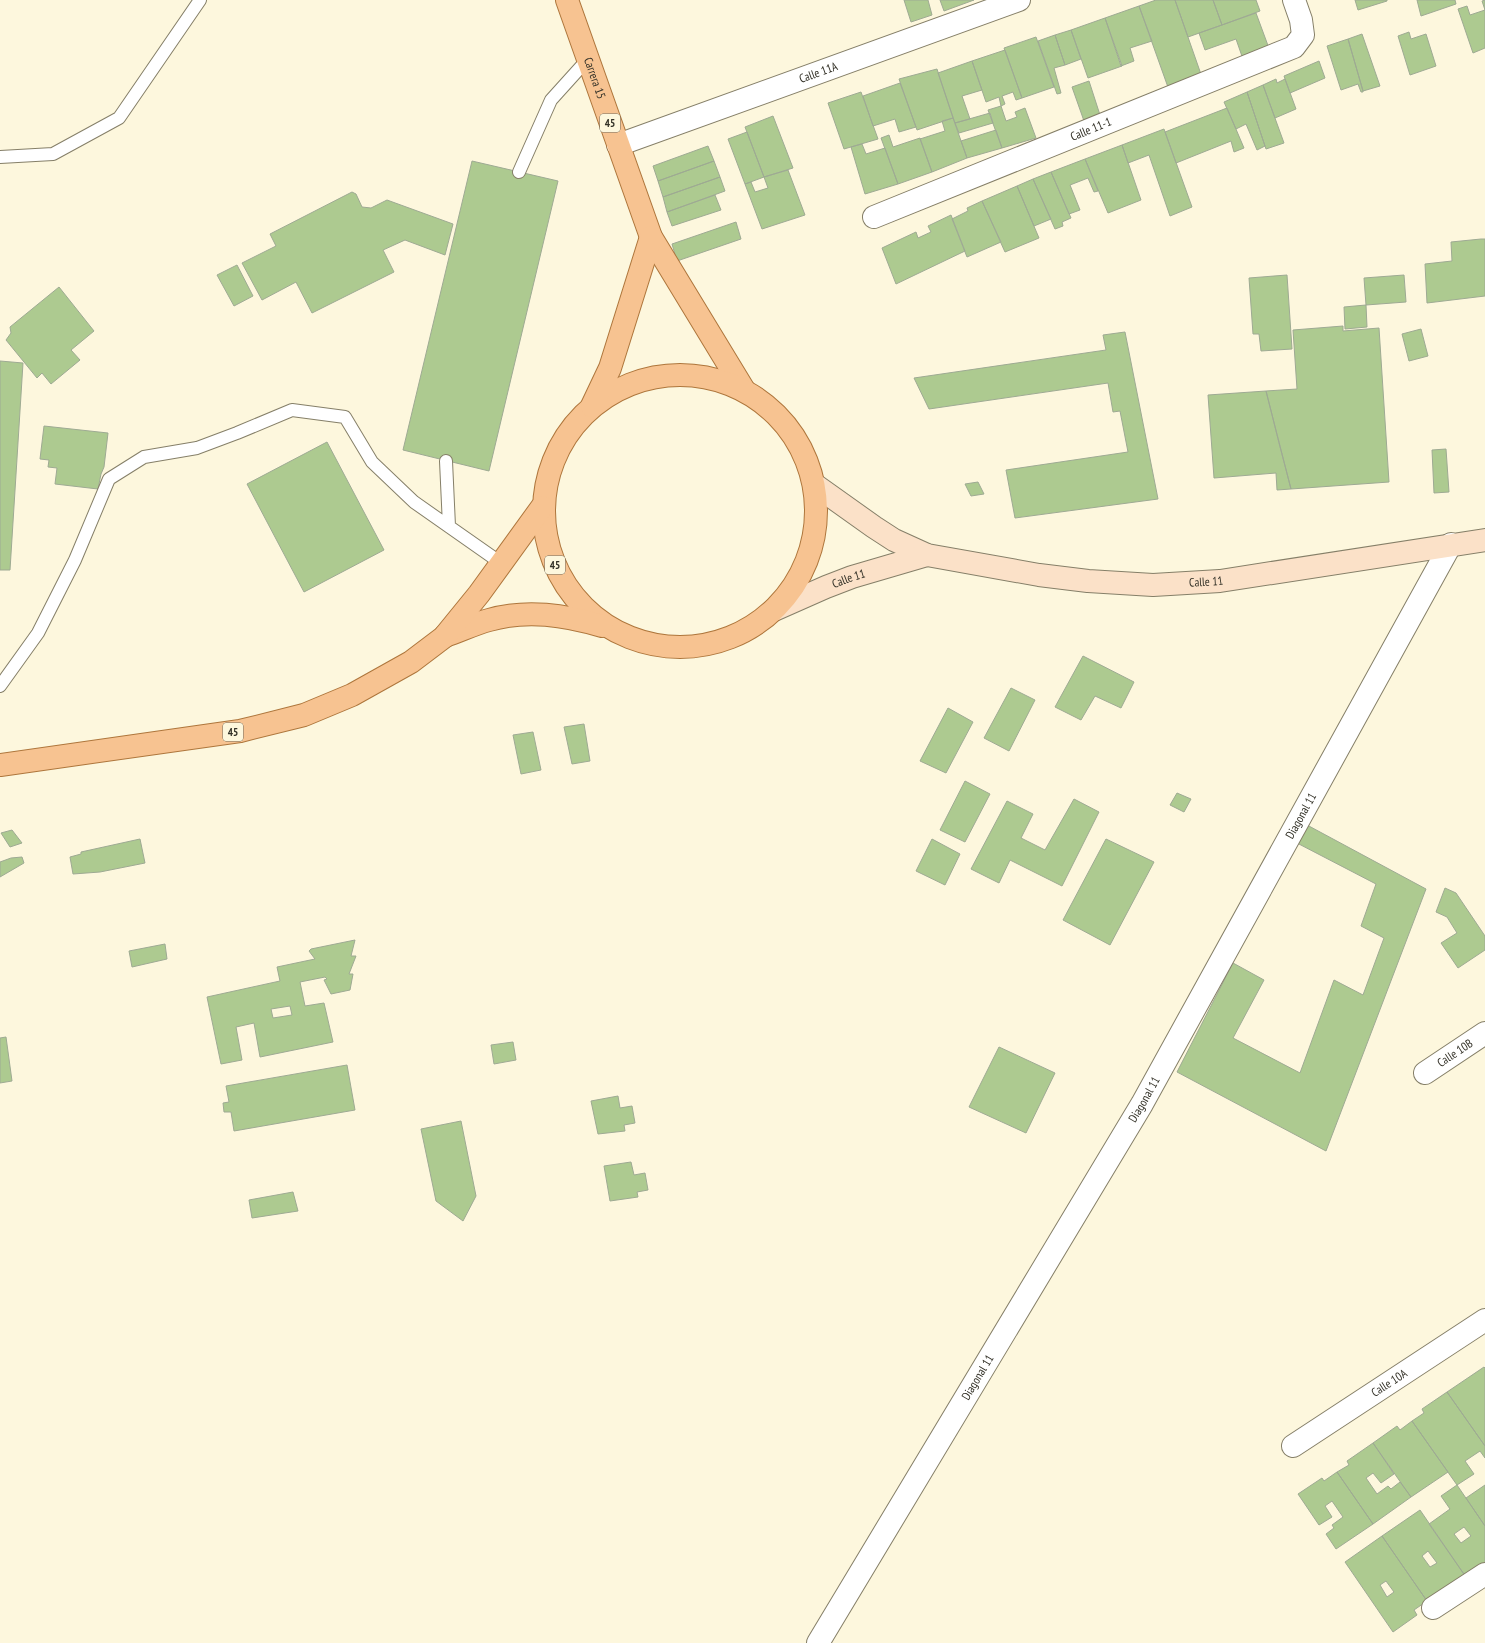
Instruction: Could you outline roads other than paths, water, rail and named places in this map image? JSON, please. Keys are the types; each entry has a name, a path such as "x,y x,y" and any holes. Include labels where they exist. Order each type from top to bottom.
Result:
{"main road":[{"name":"Carrera 15","path":"567,3 588,58 651,238 744,390"},
{"name":"45","path":"592,406 610,368 651,238"},
{"name":"45","path":"444,637 490,620 513,615 537,614 562,616 608,627 641,641 676,647 712,644 745,631 774,610 796,584 811,553 817,519 815,485 806,456 790,429 769,407 744,390 714,378 682,374 650,377 619,388 592,406 572,427 556,451 546,478 542,507 546,543 560,576 580,605 608,627"},
{"name":"Calle 11","path":"815,485 894,540 927,555 1039,575 1088,581 1153,585 1220,581 1450,544 1485,540"},
{"name":"45","path":"0,765 240,731 276,723 310,713 352,695 411,662 444,637 479,594 542,507"},
{"name":"Calle 11","path":"774,610 852,577 927,555"}],"street":[{"name":"Calle 11A","path":"618,145 1019,0"},
{"name":"Calle 11-1","path":"874,217 1294,46 1303,35 1301,20 1294,0"},
{"name":"Diagonal 11","path":"818,1643 1142,1104 1450,544"},
{"name":"Calle 10B","path":"1426,1073 1482,1040"},
{"name":"Calle 10A","path":"1293,1446 1485,1320"},
{"path":"1433,1608 1485,1574"}],"lane":[{"path":"0,157 53,154 119,118 200,0"},
{"path":"519,172 551,100 588,58"},
{"path":"0,686 38,633 75,560 109,479 144,457 197,448 292,410 345,417 372,462 414,502 501,563"},
{"path":"446,461 449,526"}]}
